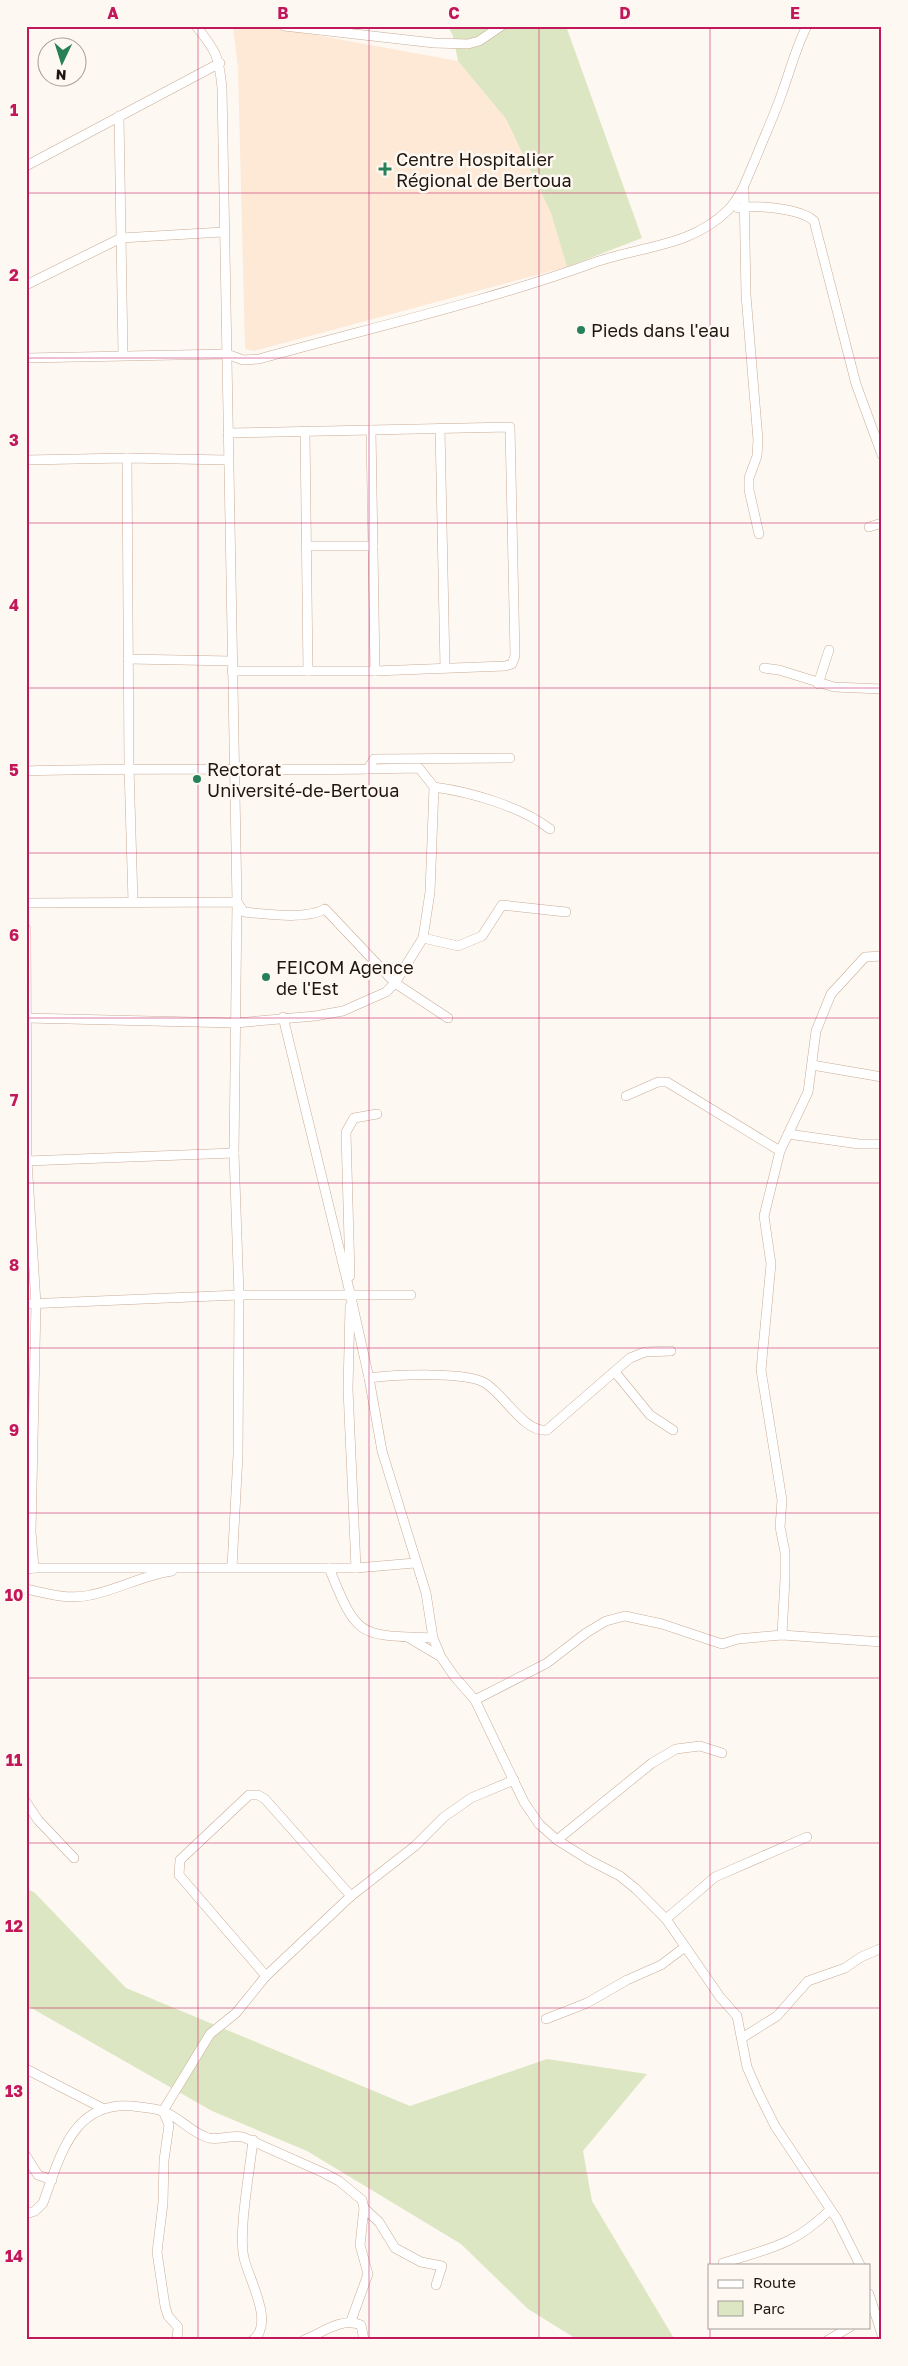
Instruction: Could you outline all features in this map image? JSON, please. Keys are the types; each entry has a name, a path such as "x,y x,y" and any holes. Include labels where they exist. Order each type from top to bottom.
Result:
{"street":[{"path":"196,26 215,49 220,63 227,354 227,460 231,542 237,902 234,1152 238,1295 238,1456 232,1567"},
{"path":"284,26 455,44 479,41 501,26"},
{"path":"26,358 227,354 243,360 259,359 561,276 594,263 681,241 699,233 729,209 744,189 784,88 797,47 807,26"},
{"path":"26,166 220,63"},
{"path":"118,116 123,355"},
{"path":"744,189 746,295 758,440 757,456 749,478 749,490 759,534"},
{"path":"729,209 744,207 777,209 799,213 814,221 856,384 882,455"},
{"path":"26,285 121,238 223,232"},
{"path":"228,433 510,427 515,656 512,664 505,666 375,671 232,671"},
{"path":"440,428 445,668"},
{"path":"371,430 375,671"},
{"path":"305,431 308,671"},
{"path":"26,460 127,458 227,460"},
{"path":"127,458 128,767 133,902"},
{"path":"869,526 882,523"},
{"path":"307,546 373,546"},
{"path":"818,684 829,650"},
{"path":"128,659 232,661"},
{"path":"764,668 779,670 818,684 834,687 882,689"},
{"path":"368,769 374,759 510,758"},
{"path":"26,771 128,767 235,771 419,768 434,787 430,892 423,938 395,982 386,992 343,1011 315,1016 283,1017 235,1023 27,1018"},
{"path":"434,787 455,790 534,816 550,829"},
{"path":"26,903 237,902"},
{"path":"237,902 244,912 278,915 319,913 325,910 395,982 448,1018"},
{"path":"423,938 458,946 482,936 502,905 566,912"},
{"path":"26,929 27,1161 36,1304 29,1568 356,1568 415,1563"},
{"path":"782,1635 785,1552 780,1526 781,1486 765,1408 761,1370 771,1264 764,1216 780,1151 808,1092 816,1031 831,994 866,957 882,956"},
{"path":"283,1017 350,1293 369,1378 382,1451 415,1563 426,1593 433,1638 441,1657 454,1676 475,1700 529,1810 540,1824 557,1840 620,1876 636,1888 666,1919 737,2016 747,2067 758,2092 775,2126 849,2240 860,2264"},
{"path":"812,1065 882,1077"},
{"path":"626,1096 658,1082 667,1082 780,1151"},
{"path":"356,1568 348,1390 350,1293 346,1132 354,1118 377,1114"},
{"path":"788,1134 859,1144 882,1144"},
{"path":"27,1161 234,1152"},
{"path":"26,1304 238,1295 350,1293 411,1295"},
{"path":"369,1378 444,1376 484,1382 508,1403 530,1427 539,1431 547,1430 630,1358 640,1354 671,1351"},
{"path":"616,1372 650,1415 673,1430"},
{"path":"26,1589 66,1597 90,1595 161,1573 232,1567"},
{"path":"329,1568 342,1601 360,1628 373,1635 433,1638"},
{"path":"475,1700 547,1663 586,1633 606,1621 625,1616 662,1624 722,1644 738,1639 782,1635 882,1642"},
{"path":"408,1637 441,1657"},
{"path":"557,1840 652,1763 676,1749 700,1746 722,1753"},
{"path":"163,2111 210,2034 236,2013 266,1976 351,1896 415,1846 444,1817 471,1798 514,1780"},
{"path":"266,1976 179,1875 180,1860 249,1795 258,1795 265,1799 351,1896"},
{"path":"26,1802 48,1832 74,1858"},
{"path":"666,1919 716,1877 807,1836"},
{"path":"546,2019 587,2003 627,1980 660,1965 685,1947"},
{"path":"742,2038 777,2016 808,1980 845,1968 861,1957 882,1948"},
{"path":"26,2069 102,2108"},
{"path":"26,2214 43,2204 72,2135 89,2114 102,2108 125,2105 163,2111 207,2137 232,2135 253,2140 339,2181 362,2200 364,2208 360,2245 368,2274 351,2321"},
{"path":"163,2111 169,2124 164,2160 163,2203 157,2252 165,2306 168,2316 178,2328 177,2340"},
{"path":"253,2140 243,2252 263,2315 261,2331 256,2339"},
{"path":"26,2156 38,2175 52,2180"},
{"path":"364,2208 379,2222 394,2248 421,2262 442,2266 436,2285"},
{"path":"723,2263 781,2245 799,2237 830,2210"},
{"path":"870,2300 872,2313 882,2335"},
{"path":"304,2340 341,2322 351,2321 361,2325 364,2340"},
{"path":"828,2340 848,2328"}],"shaded area":[{"name":"Centre Hospitalier Régional de Bertoua","path":"233,26 266,26 458,61 506,119 551,213 567,267 254,351 245,349 238,68"}],"green space":[{"path":"448,26 566,26 642,238 567,267 551,213 506,119 458,61 453,36"},
{"path":"26,1888 35,1893 126,1988 410,2106 547,2059 647,2074 583,2151 592,2201 675,2340 578,2340 528,2309 461,2244 307,2151 212,2111 26,2005"}],"place":[{"name":"Centre Hospitalier Régional de Bertoua","path":"385,169"},
{"name":"Pieds dans l'eau","path":"581,330"},
{"name":"Rectorat Université-de-Bertoua","path":"197,779"},
{"name":"FEICOM Agence de l'Est","path":"266,977"}]}
